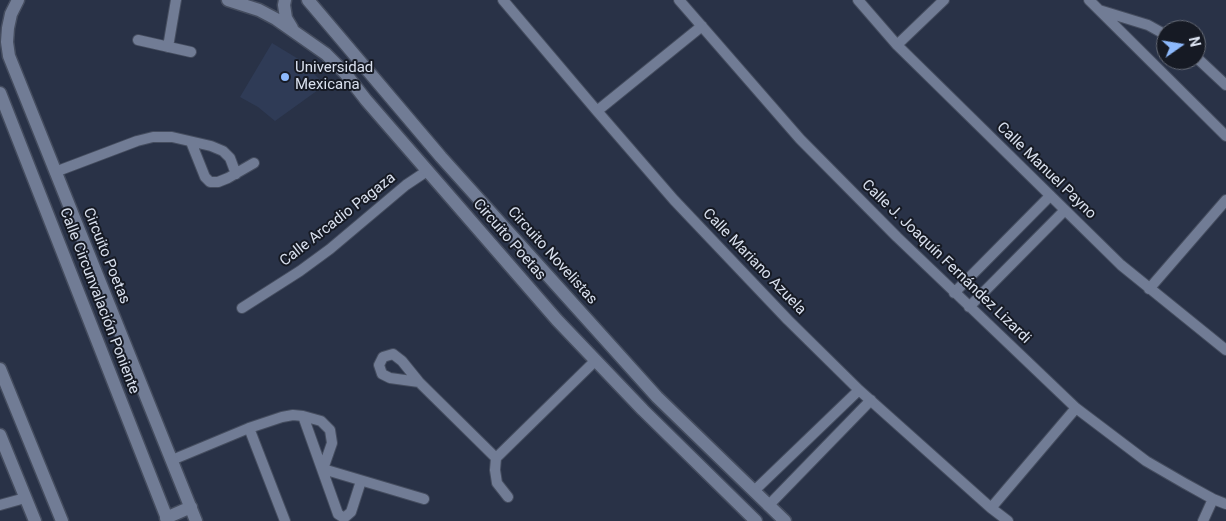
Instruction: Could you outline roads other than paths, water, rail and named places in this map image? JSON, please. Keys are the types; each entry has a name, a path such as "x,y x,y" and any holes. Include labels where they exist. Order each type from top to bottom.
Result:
{"main road":[{"path":"285,0 286,18 292,28"},
{"name":"Circuito Novelistas","path":"308,0 441,157 650,390 785,521"},
{"name":"Circuito Poetas","path":"14,1 11,14 4,27 10,56 196,521"},
{"name":"Circuito Poetas","path":"236,1 259,10 292,28 326,54 345,73 426,171 557,320 643,410 756,521"},
{"name":"Calle Circunvalación Poniente","path":"0,92 167,519"},
{"path":"0,369 62,521"},
{"path":"0,435 35,521"},
{"path":"167,519 191,507"}],"street":[{"path":"168,47 176,0"},
{"name":"Calle J. Joaquín Fernández Lizardi","path":"679,0 800,139 969,307 1076,408 1146,461 1213,499 1226,504"},
{"name":"Calle Manuel Payno","path":"858,0 897,45 1121,265 1226,350"},
{"path":"897,45 944,0"},
{"path":"1089,0 1226,136"},
{"name":"Calle Mariano Azuela","path":"506,1 674,200 788,320 859,390 1008,521"},
{"path":"1098,10 1148,25 1156,29"},
{"path":"597,111 702,26"},
{"path":"138,40 191,52"},
{"path":"1206,67 1226,86"},
{"path":"55,172 137,141 153,137 172,137 211,146 222,151 230,158 236,174"},
{"path":"191,142 205,177 210,182 218,182 254,163"},
{"name":"Calle Arcadio Pagaza","path":"242,308 300,272 406,184 426,171"},
{"path":"954,292 1050,196"},
{"path":"1149,288 1226,200"},
{"path":"969,307 1065,210"},
{"path":"419,382 390,378 382,374 379,365 383,357 393,354 402,361 419,382 496,458"},
{"path":"508,497 497,483 494,470 496,458 596,360"},
{"path":"754,491 859,390"},
{"path":"768,506 871,400"},
{"path":"991,508 1076,408"},
{"path":"172,460 249,428 293,415 321,421 330,430 332,443 323,470"},
{"path":"303,416 338,514 344,518 351,512 361,480"},
{"path":"249,428 285,521"},
{"path":"323,470 424,499"},
{"path":"0,505 25,498"},
{"path":"1203,521 1213,499"}],"place":[{"name":"Universidad Mexicana","path":"285,77"}]}
